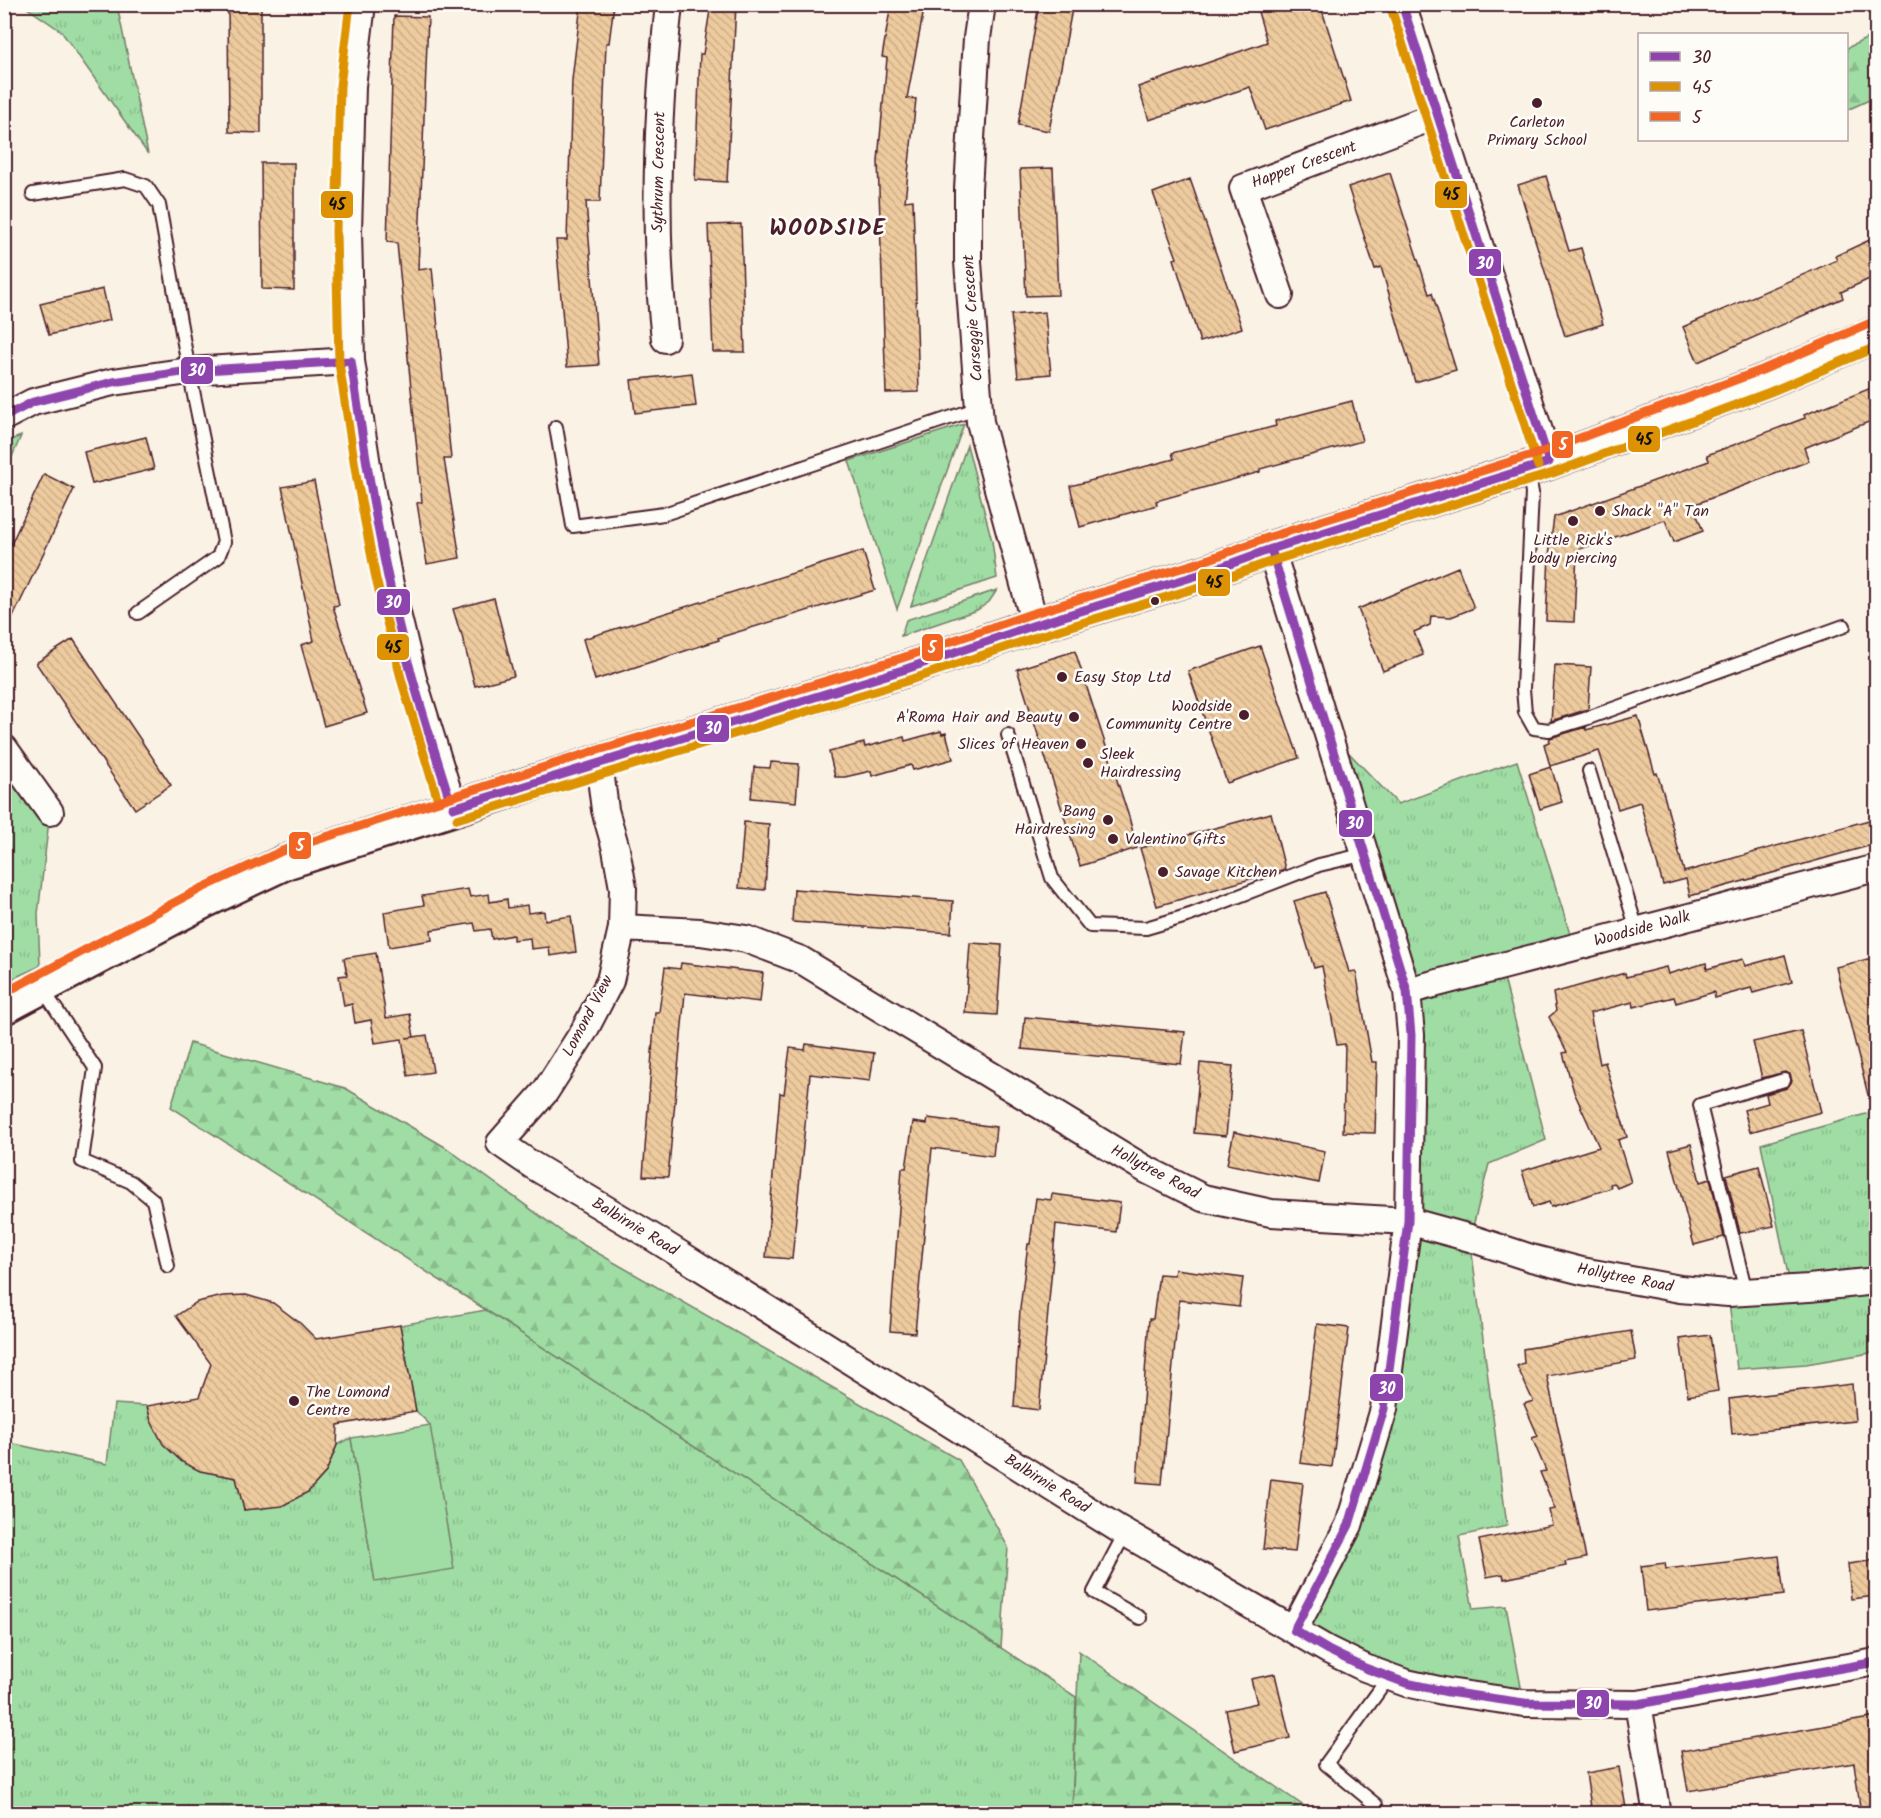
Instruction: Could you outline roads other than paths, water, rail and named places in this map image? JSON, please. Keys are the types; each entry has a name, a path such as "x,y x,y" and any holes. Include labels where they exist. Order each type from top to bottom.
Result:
{"street":[{"path":"362,4 351,108 348,231 351,361 369,478 388,576 413,679 453,808"},
{"name":"Sythrum Crescent","path":"665,339 659,285 658,222 662,71 669,4"},
{"name":"Carseggie Crescent","path":"982,4 977,38 968,189 968,262 980,422 1035,626"},
{"path":"1402,4 1438,115 1538,465"},
{"name":"Happer Crescent","path":"1280,296 1243,188 1438,115"},
{"path":"4,1007 206,900 286,862 600,762 906,669 1205,573 1270,549 1538,465 1766,381 1876,334"},
{"path":"4,417 33,402 101,385 189,371 351,361"},
{"path":"1270,549 1407,992 1411,1035 1408,1221 1384,1409 1349,1526 1294,1630"},
{"path":"4,748 50,812"},
{"name":"Lomond View","path":"500,1143 545,1092 584,1031 610,981 622,928 623,888 616,849 605,810 600,762"},
{"name":"Woodside Walk","path":"1407,992 1876,868"},
{"name":"Hollytree Road","path":"622,928 700,932 746,939 801,960 1145,1169 1203,1198 1271,1213 1408,1221 1582,1271 1680,1289 1728,1293 1876,1281"},
{"name":"Balbirnie Road","path":"500,1143 1125,1533 1328,1650 1389,1677 1448,1692 1524,1703 1638,1704 1876,1662"},
{"path":"1638,1704 1657,1814"}],"lane":[{"path":"33,194 125,179 146,186 159,205 189,371 224,542 218,557 138,613"},
{"path":"556,427 573,526 664,514 979,408"},
{"path":"1538,465 1532,493 1523,689 1525,712 1534,728 1549,730 1585,719 1844,626"},
{"path":"1008,735 1052,878 1090,926 1146,928 1190,915 1319,865 1366,854"},
{"path":"1589,771 1637,930"},
{"path":"41,987 95,1068 82,1161 130,1182 153,1200 168,1266"},
{"path":"1746,1292 1700,1105 1784,1080"},
{"path":"1125,1533 1094,1592 1140,1618"},
{"path":"1376,1805 1326,1764 1389,1677"}],"place":[{"name":"Carleton Primary School","path":"1537,103"},
{"name":"Shack \"A\" Tan","path":"1600,511"},
{"name":"Little Rick's body piercing","path":"1573,521"},
{"name":"Easy Stop Ltd","path":"1062,677"},
{"name":"Woodside Community Centre","path":"1244,715"},
{"name":"A'Roma Hair and Beauty","path":"1074,717"},
{"name":"Slices of Heaven","path":"1081,744"},
{"name":"Sleek Hairdressing","path":"1088,763"},
{"name":"Bang Hairdressing","path":"1108,820"},
{"name":"Valentino Gifts","path":"1113,839"},
{"name":"Savage Kitchen","path":"1163,872"},
{"name":"The Lomond Centre","path":"294,1401"}],"district":[{"name":"WOODSIDE","path":"828,229"}]}
